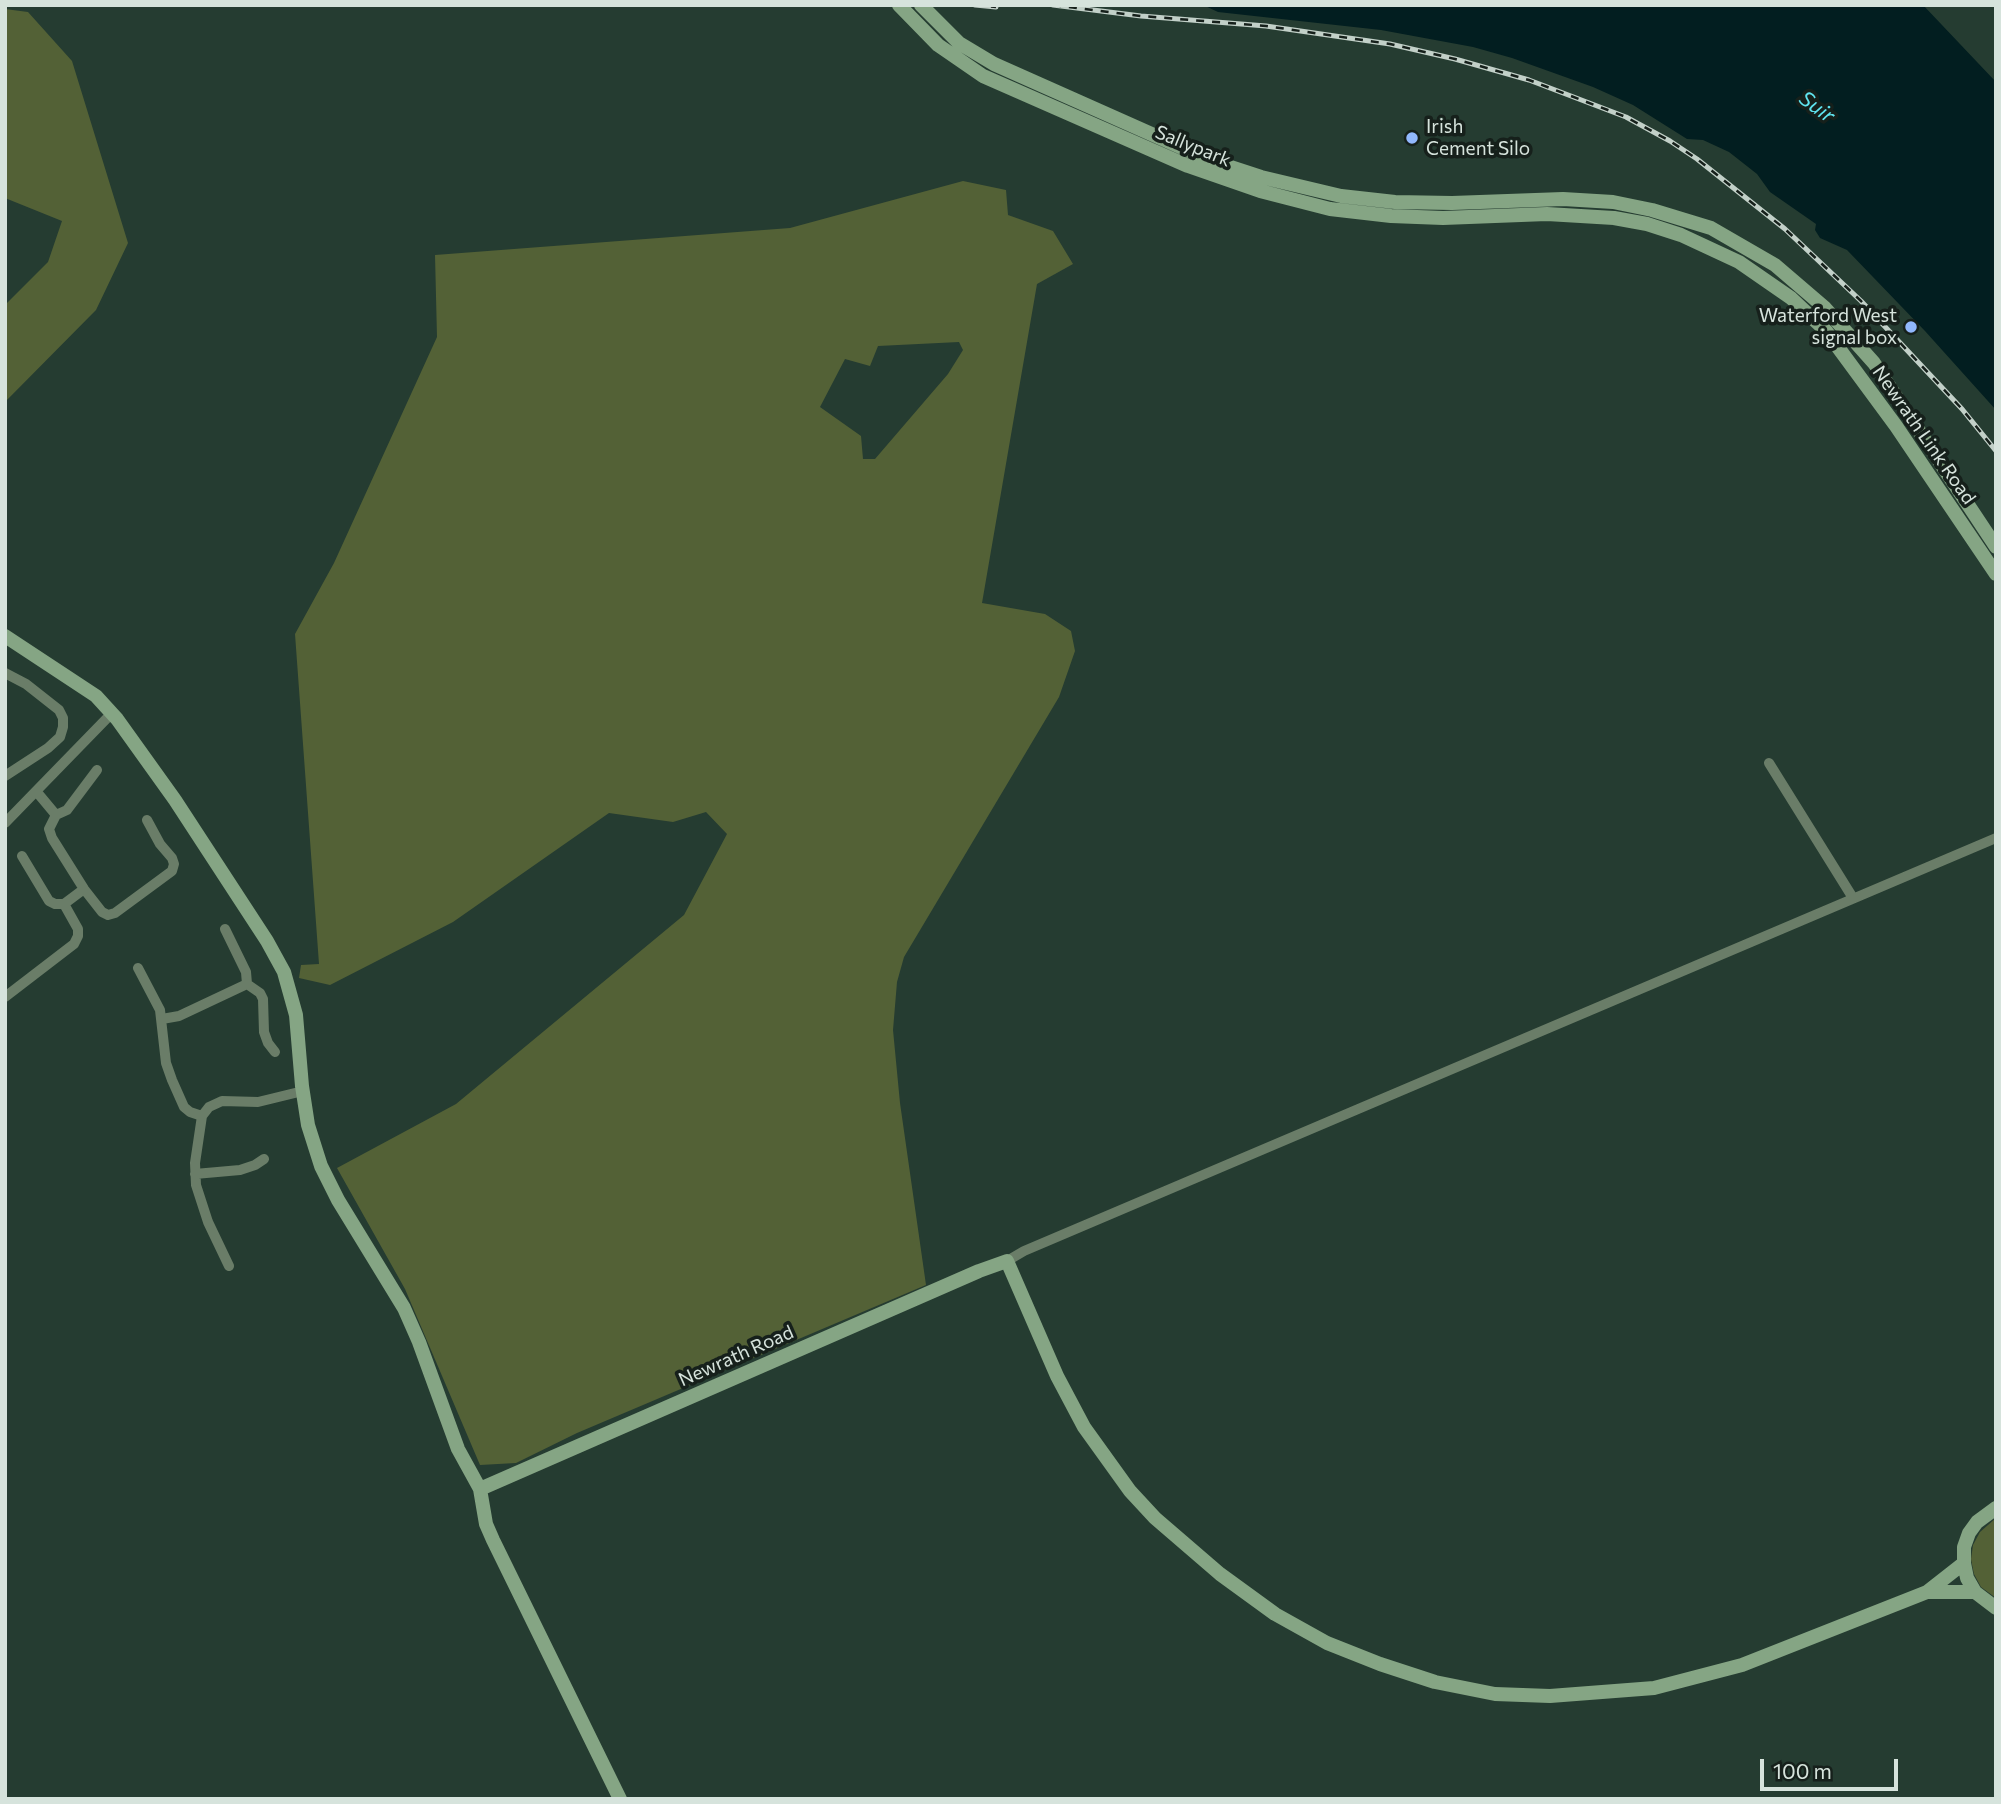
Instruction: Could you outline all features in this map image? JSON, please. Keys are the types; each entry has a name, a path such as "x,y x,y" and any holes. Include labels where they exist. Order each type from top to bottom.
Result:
{"street":[{"name":"Sallypark","path":"903,9 946,52 984,76 1157,153 1230,182 1307,204 1360,214 1426,218 1511,208"},
{"name":"Sallypark","path":"925,9 959,43 994,64 1164,140 1247,172 1322,192 1377,201 1511,208"},
{"name":"Newrath Link Road","path":"1511,208 1583,200 1613,202 1652,210 1711,228 1775,265 1824,307 1874,363 1996,547"},
{"name":"Newrath Link Road","path":"1511,208 1581,214 1647,224 1681,235 1740,262 1791,298 1826,331 1896,426 1996,574"},
{"path":"5,636 83,687 112,713 175,800 267,941 284,972 296,1015 303,1091 311,1136 327,1179 404,1308 458,1449 481,1489 486,1524 493,1540 620,1799"},
{"path":"5,673 26,684 59,710 63,727 60,737 48,748 5,776"},
{"path":"8,816 112,713"},
{"path":"1769,764 1853,898"},
{"path":"97,770 67,810 55,815 49,829 84,889 102,912 108,915 115,913 172,871 173,858 160,844 147,820"},
{"path":"36,791 55,815"},
{"path":"1964,1563 1927,1592 1742,1665 1654,1688 1550,1696 1495,1694 1435,1682 1328,1643 1275,1614 1220,1574 1155,1518 1130,1491 1084,1427 1057,1376 1007,1261 1032,1248 1996,838"},
{"path":"22,856 49,901 64,904 84,889"},
{"path":"5,997 74,944 78,929 64,904"},
{"path":"225,929 246,972 247,984"},
{"path":"138,968 156,999 162,1019 166,1063 172,1080 184,1107 202,1116"},
{"path":"162,1019 189,1012 247,984"},
{"path":"247,984 260,993 263,999 264,1032 275,1052"},
{"path":"229,1266 208,1222 195,1174 202,1116 209,1107 222,1101 258,1102 303,1091"},
{"path":"195,1174 240,1170 256,1166 264,1159"},
{"name":"Newrath Road","path":"481,1489 1007,1261"},
{"path":"1993,1506 1969,1533 1964,1547 1964,1563 1967,1578 1975,1592 1996,1608"},
{"path":"1927,1592 1975,1592"}],"green space":[{"path":"5,9 28,12 72,61 128,243 96,310 5,402 5,305 48,262 62,221 5,198"},
{"path":"963,181 1006,190 1008,215 1053,231 1073,264 1037,284 982,603 1045,614 1071,631 1075,651 1059,697 904,957 897,982 893,1030 900,1103 926,1285 577,1433 516,1463 480,1465 405,1289 337,1168 456,1104 684,915 727,834 706,812 673,822 609,813 453,922 330,985 299,978 301,965 319,964 295,634 334,563 437,337 435,255 790,228","holes":["959,342 963,350 948,374 875,459 863,459 861,436 820,407 845,359 870,366 878,346"]},
{"path":"1996,1518 1996,1598 1981,1587 1974,1574 1971,1559 1973,1545 1980,1532"}],"water":[{"name":"Suir","path":"1203,5 1923,5 1996,82 1996,410 1847,250 1820,238 1815,230 1816,224 1770,192 1757,174 1729,152 1703,140 1687,139 1633,105 1593,87 1473,47 1381,30 1218,12"}],"railway":[{"path":"975,5 996,7"},
{"path":"1053,5 1141,16 1266,26 1390,44 1529,80 1626,117 1697,159 1785,229 1861,301 1962,409 1996,451"}],"place":[{"name":"Irish Cement Silo","path":"1412,138"},
{"name":"Waterford West signal box","path":"1911,327"}]}
